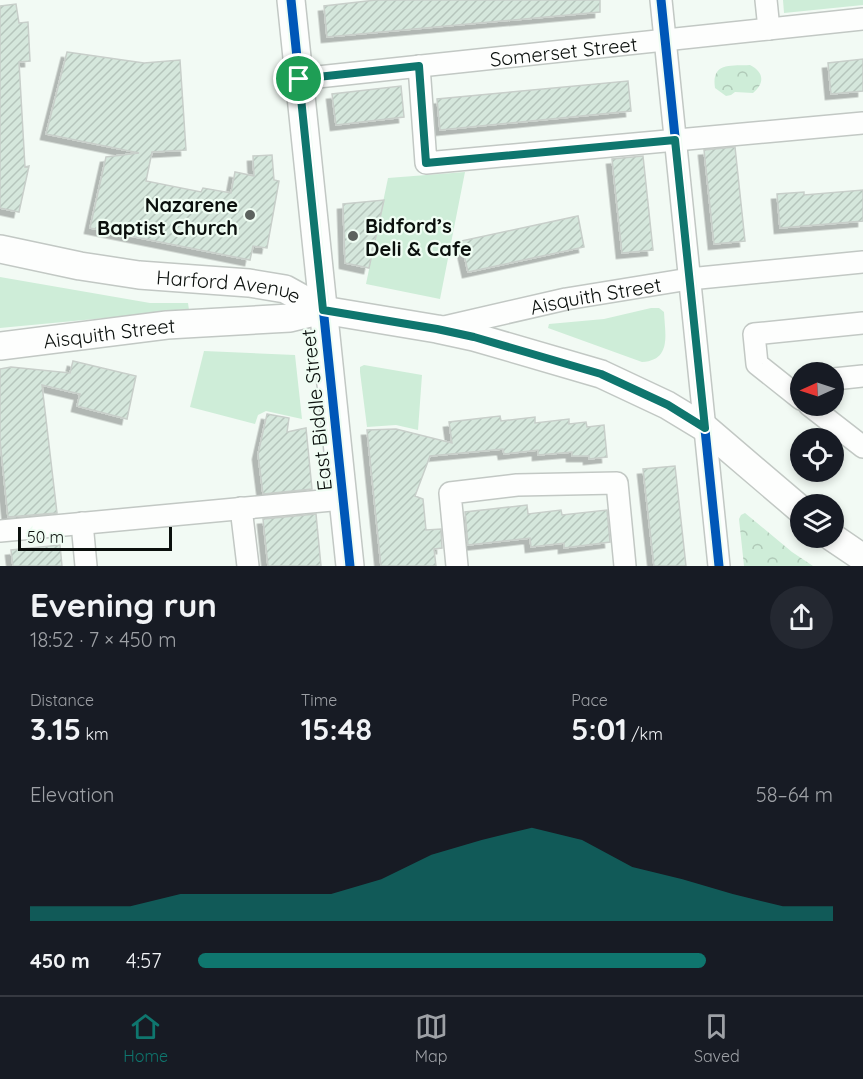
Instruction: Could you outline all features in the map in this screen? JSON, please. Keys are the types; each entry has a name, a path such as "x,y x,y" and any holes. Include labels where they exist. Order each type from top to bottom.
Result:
{"main road":[{"name":"East Biddle Street","path":"291,0 350,566"},
{"name":"Harford Avenue","path":"0,249 80,266 139,275 249,283 285,289 323,310 437,329 530,352 601,374 668,405 705,428 790,501"},
{"name":"Aisquith Street","path":"0,346 167,325 290,318 323,310"},
{"path":"844,545 863,558"}],"street":[{"path":"661,0 719,566"},
{"path":"766,0 769,29"},
{"name":"Somerset Street","path":"299,79 863,19"},
{"path":"419,66 426,163 863,123"},
{"name":"Aisquith Street","path":"437,329 566,299 689,279 863,262"},
{"path":"790,383 757,364 754,334 863,324"},
{"path":"844,378 863,376"},
{"path":"823,416 863,447"},
{"path":"457,566 450,493 517,486 617,483 625,566"},
{"path":"0,531 343,499"},
{"path":"241,508 248,566"},
{"path":"82,523 86,566"}],"green space":[{"path":"783,0 863,0 863,5 784,13"},
{"path":"750,65 758,71 761,78 760,85 753,93 735,92 726,96 715,88 716,74 719,70 730,66"},
{"path":"465,172 440,299 366,284 388,178"},
{"path":"0,277 150,303 188,303 189,310 0,328"},
{"path":"659,308 664,312 665,344 658,356 642,362 548,328 549,324 604,319"},
{"path":"204,351 295,355 302,419 266,411 258,415 255,424 190,407"},
{"path":"364,365 422,375 418,430 396,425 367,427 360,372 360,367"},
{"path":"745,513 792,552 813,566 744,566 739,519"}],"building":[{"path":"376,0 600,0 600,12 327,37 324,6"},
{"path":"16,4 19,23 28,22 30,61 19,62 25,167 29,166 19,212 0,208 0,6"},
{"path":"67,52 144,63 180,60 186,150 152,152 146,181 201,192 203,188 231,193 235,172 254,176 253,156 272,155 274,180 279,181 267,248 253,246 250,260 90,228 106,157 139,153 46,134"},
{"path":"863,59 863,91 831,94 828,63"},
{"path":"628,81 631,111 440,130 437,99"},
{"path":"401,86 404,117 336,125 332,94"},
{"path":"735,147 745,241 714,244 704,150"},
{"path":"643,156 653,250 622,253 612,159"},
{"path":"863,190 863,221 780,228 777,194 804,192 804,195"},
{"path":"384,200 369,268 345,263 343,204"},
{"path":"578,216 584,247 468,272 461,241"},
{"path":"73,361 136,376 127,419 77,406 80,394 42,385 57,513 8,517 0,440 0,369 11,367 70,373"},
{"path":"267,414 289,418 287,432 306,428 312,489 263,494 258,454"},
{"path":"500,416 501,421 535,417 535,423 569,419 569,424 586,422 587,427 604,425 607,457 589,459 589,456 572,456 572,452 538,455 538,450 504,454 503,449 430,456 415,496 423,499 426,530 441,529 442,548 434,549 436,566 381,566 367,430 396,429 452,443 449,422"},
{"path":"675,466 686,566 654,566 643,469"},
{"path":"527,505 528,514 561,510 562,515 607,510 610,542 564,548 564,543 531,547 530,538 468,545 465,512"},
{"path":"316,514 321,566 268,566 263,519"},
{"path":"60,545 62,566 13,566 11,550"}],"cycle path":[{"path":"291,0 350,566"},
{"path":"661,0 719,566"}],"place":[{"name":"Nazarene Baptist Church","path":"250,215"},
{"name":"Bidford’s Deli & Cafe","path":"353,236"}],"route":[{"path":"419,66 426,163 675,140 705,428 668,405 632,387 601,374 530,352 437,329 323,310 299,79 419,66"}]}
